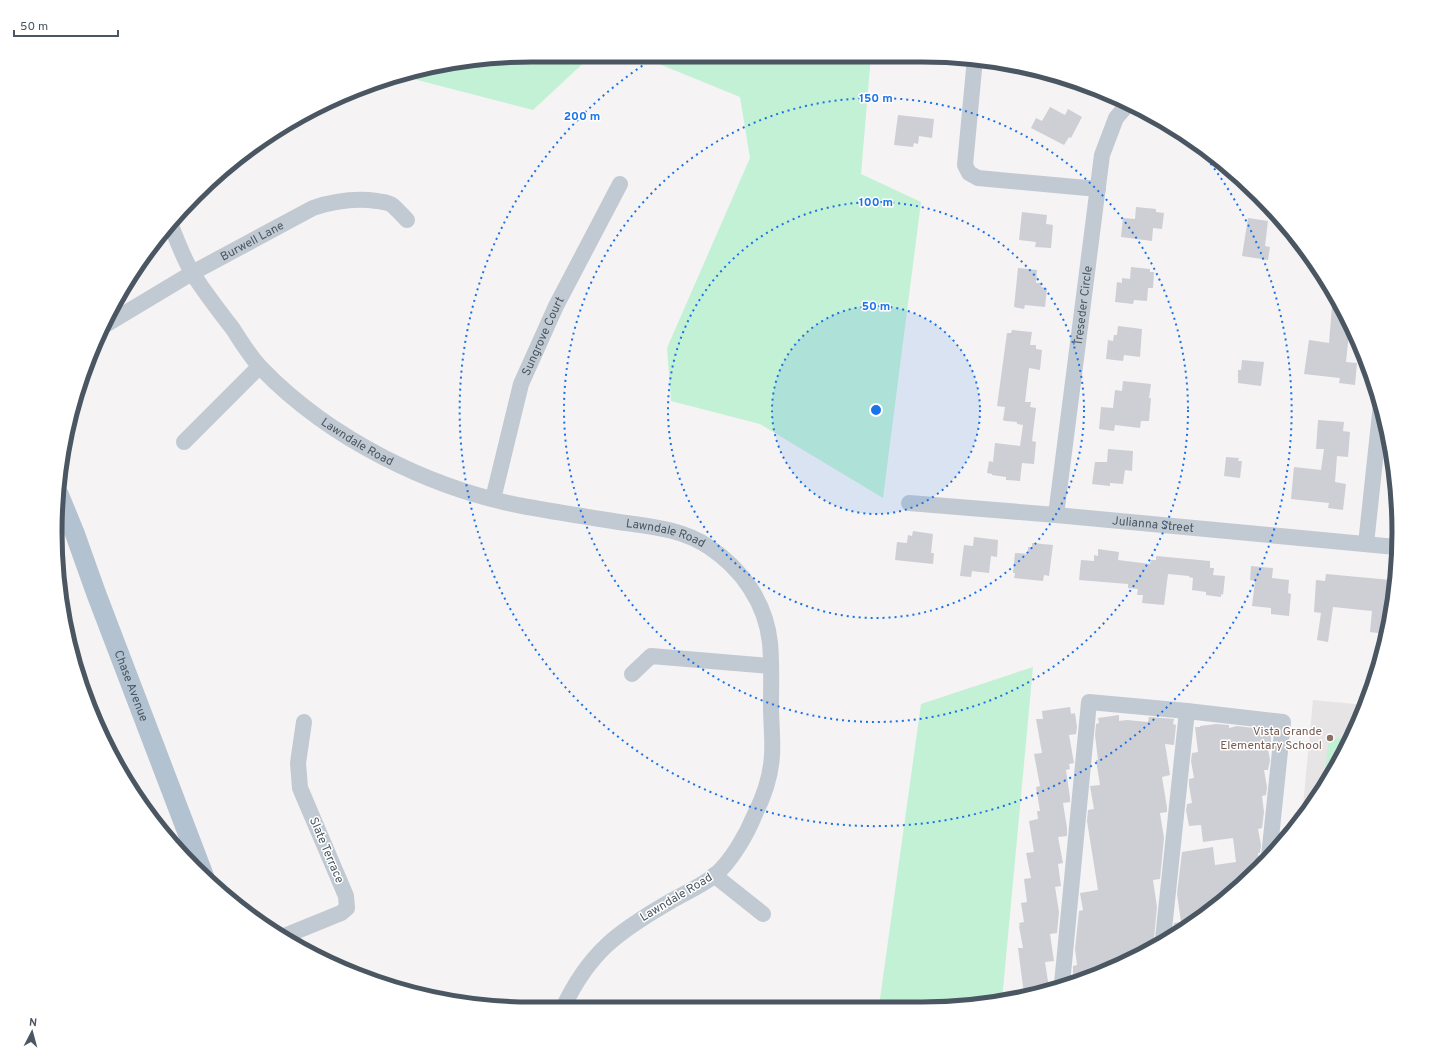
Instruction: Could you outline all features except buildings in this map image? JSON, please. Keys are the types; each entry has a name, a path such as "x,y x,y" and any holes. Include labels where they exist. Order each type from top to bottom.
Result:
{"main road":[{"name":"Chase Avenue","path":"63,504 76,534 96,593 199,863"}],"street":[{"path":"975,65 965,165 969,173 978,178 1098,189"},
{"name":"Treseder Circle","path":"1056,515 1102,155 1116,118 1125,108"},
{"name":"Sungrove Court","path":"494,500 522,384 556,306 620,184"},
{"name":"Burwell Lane","path":"112,320 192,273 313,208 343,200 358,199 380,201 391,204 407,220"},
{"name":"Lawndale Road","path":"173,229 192,273 259,367 288,394 315,415 373,451 403,466 473,494 527,507 663,528 693,538 708,546 733,566 743,577 758,602 768,630 770,645 772,756 763,796 747,832 714,875 639,919 608,942 583,972 572,988 566,1002"},
{"path":"184,442 259,367"},
{"path":"1366,544 1379,423"},
{"name":"Julianna Street","path":"909,503 1056,515 1392,547"},
{"path":"632,674 651,656 770,666"},
{"path":"1062,980 1090,702 1283,722 1270,847"},
{"path":"1163,935 1187,711"},
{"name":"Slate Terrace","path":"289,934 341,913 347,908 346,896 300,788 298,764 304,722"},
{"path":"714,875 762,914"}],"shaded area":[{"name":"Vista Grande Elementary School","path":"1313,700 1359,704 1344,740 1329,767 1303,807"}],"green space":[{"path":"584,62 533,110 410,78 440,71 501,63"},
{"path":"654,62 870,62 861,174 921,202 883,498 760,424 671,401 667,348 750,158 740,97"},
{"path":"1033,667 1002,995 953,1001 880,1002 921,704"},
{"path":"1329,737 1345,739 1329,767 1325,774"}],"place":[{"name":"Vista Grande Elementary School","path":"1330,738"}]}
